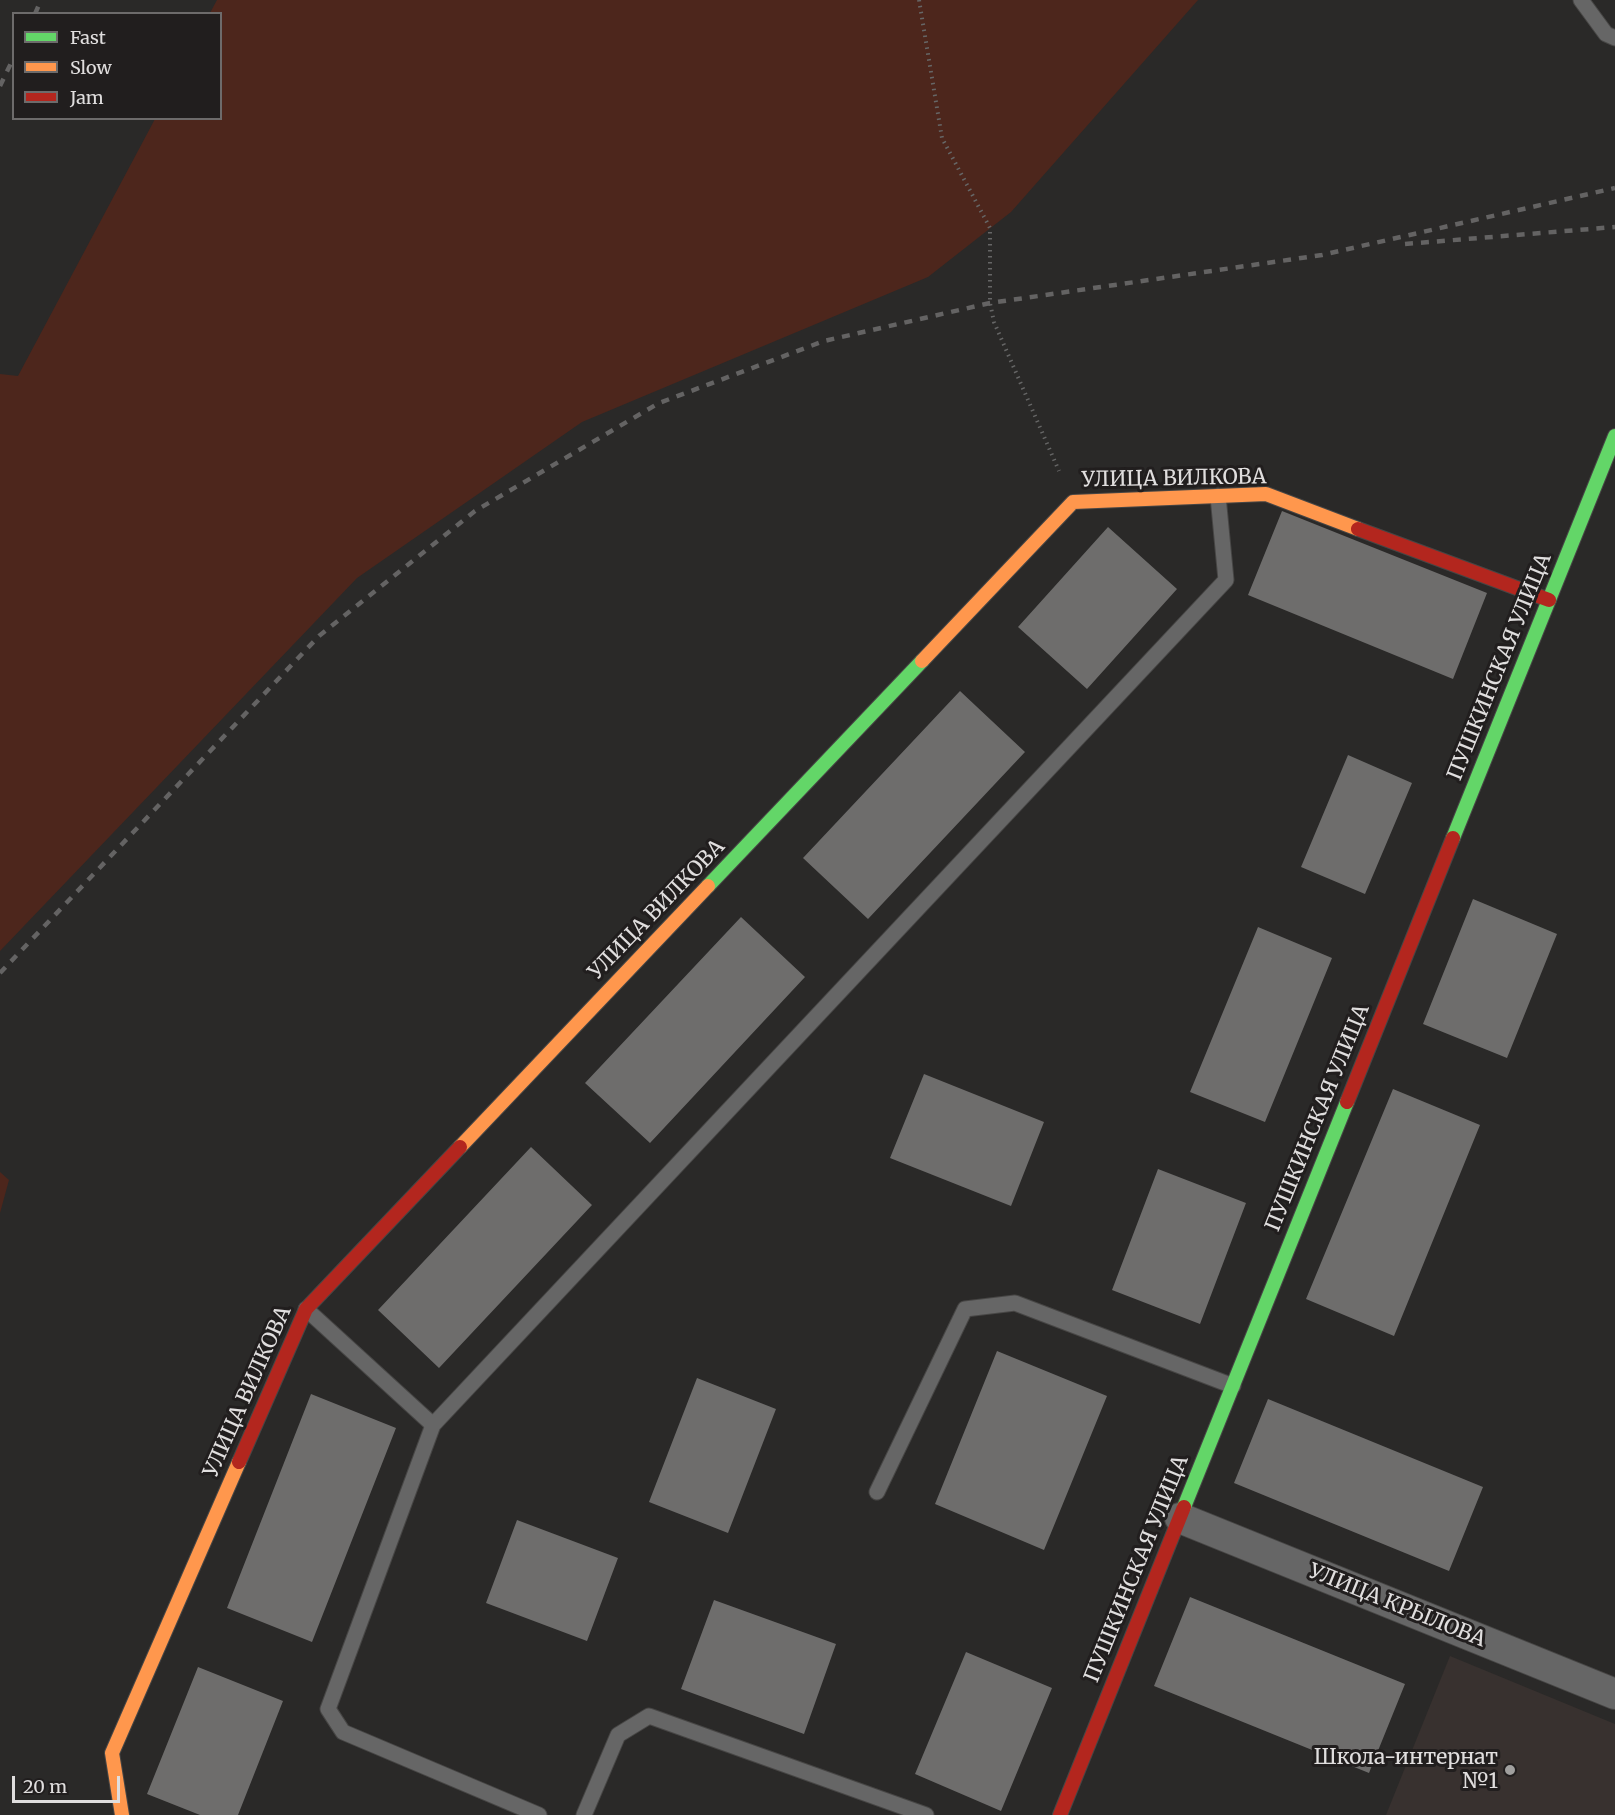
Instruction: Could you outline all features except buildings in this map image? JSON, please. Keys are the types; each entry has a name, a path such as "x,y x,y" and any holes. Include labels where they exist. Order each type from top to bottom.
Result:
{"street":[{"name":"ПУШКИНСКАЯ УЛИЦА","path":"1060,1815 1615,436"},
{"name":"УЛИЦА ВИЛКОВА","path":"122,1815 112,1753 306,1309 1073,502 1266,494 1549,600"},
{"name":"УЛИЦА КРЫЛОВА","path":"1180,1518 1615,1694"}],"lane":[{"path":"1581,0 1606,34 1615,38"},
{"path":"539,1815 343,1732 328,1709 433,1425 1226,580 1218,496"},
{"path":"877,1492 965,1308 1015,1303 1233,1386"},
{"path":"306,1309 433,1425"},
{"path":"584,1815 618,1735 649,1716 926,1815"}],"path":[{"path":"919,0 942,138 990,228 990,303 994,322 1073,502"}],"shaded area":[{"path":"217,0 1198,0 1011,212 928,277 582,422 357,578 0,951 0,374 18,376 154,120 222,120 222,12 211,12"},
{"path":"0,1172 9,1180 0,1213"},
{"name":"Школа-интернат №1","path":"1450,1656 1615,1724 1615,1815 1386,1815"}],"railway":[{"path":"36,12 41,0"},
{"path":"0,86 12,61"},
{"path":"0,973 319,636 475,511 659,403 824,341 990,303 1322,255 1615,188"},
{"path":"1405,244 1615,227"}],"traffic: fast":[{"path":"1453,838 1615,436"},
{"path":"708,886 922,661"},
{"path":"1184,1507 1347,1102"}],"traffic: slow":[{"path":"922,661 1073,502 1266,494 1358,529"},
{"path":"460,1147 708,886"},
{"path":"122,1815 112,1753 239,1462"}],"traffic: jam":[{"path":"1358,529 1549,600"},
{"path":"1347,1102 1453,838"},
{"path":"239,1462 306,1309 460,1147"},
{"path":"1060,1815 1184,1507"}],"place":[{"name":"Школа-интернат №1","path":"1510,1770"}]}
